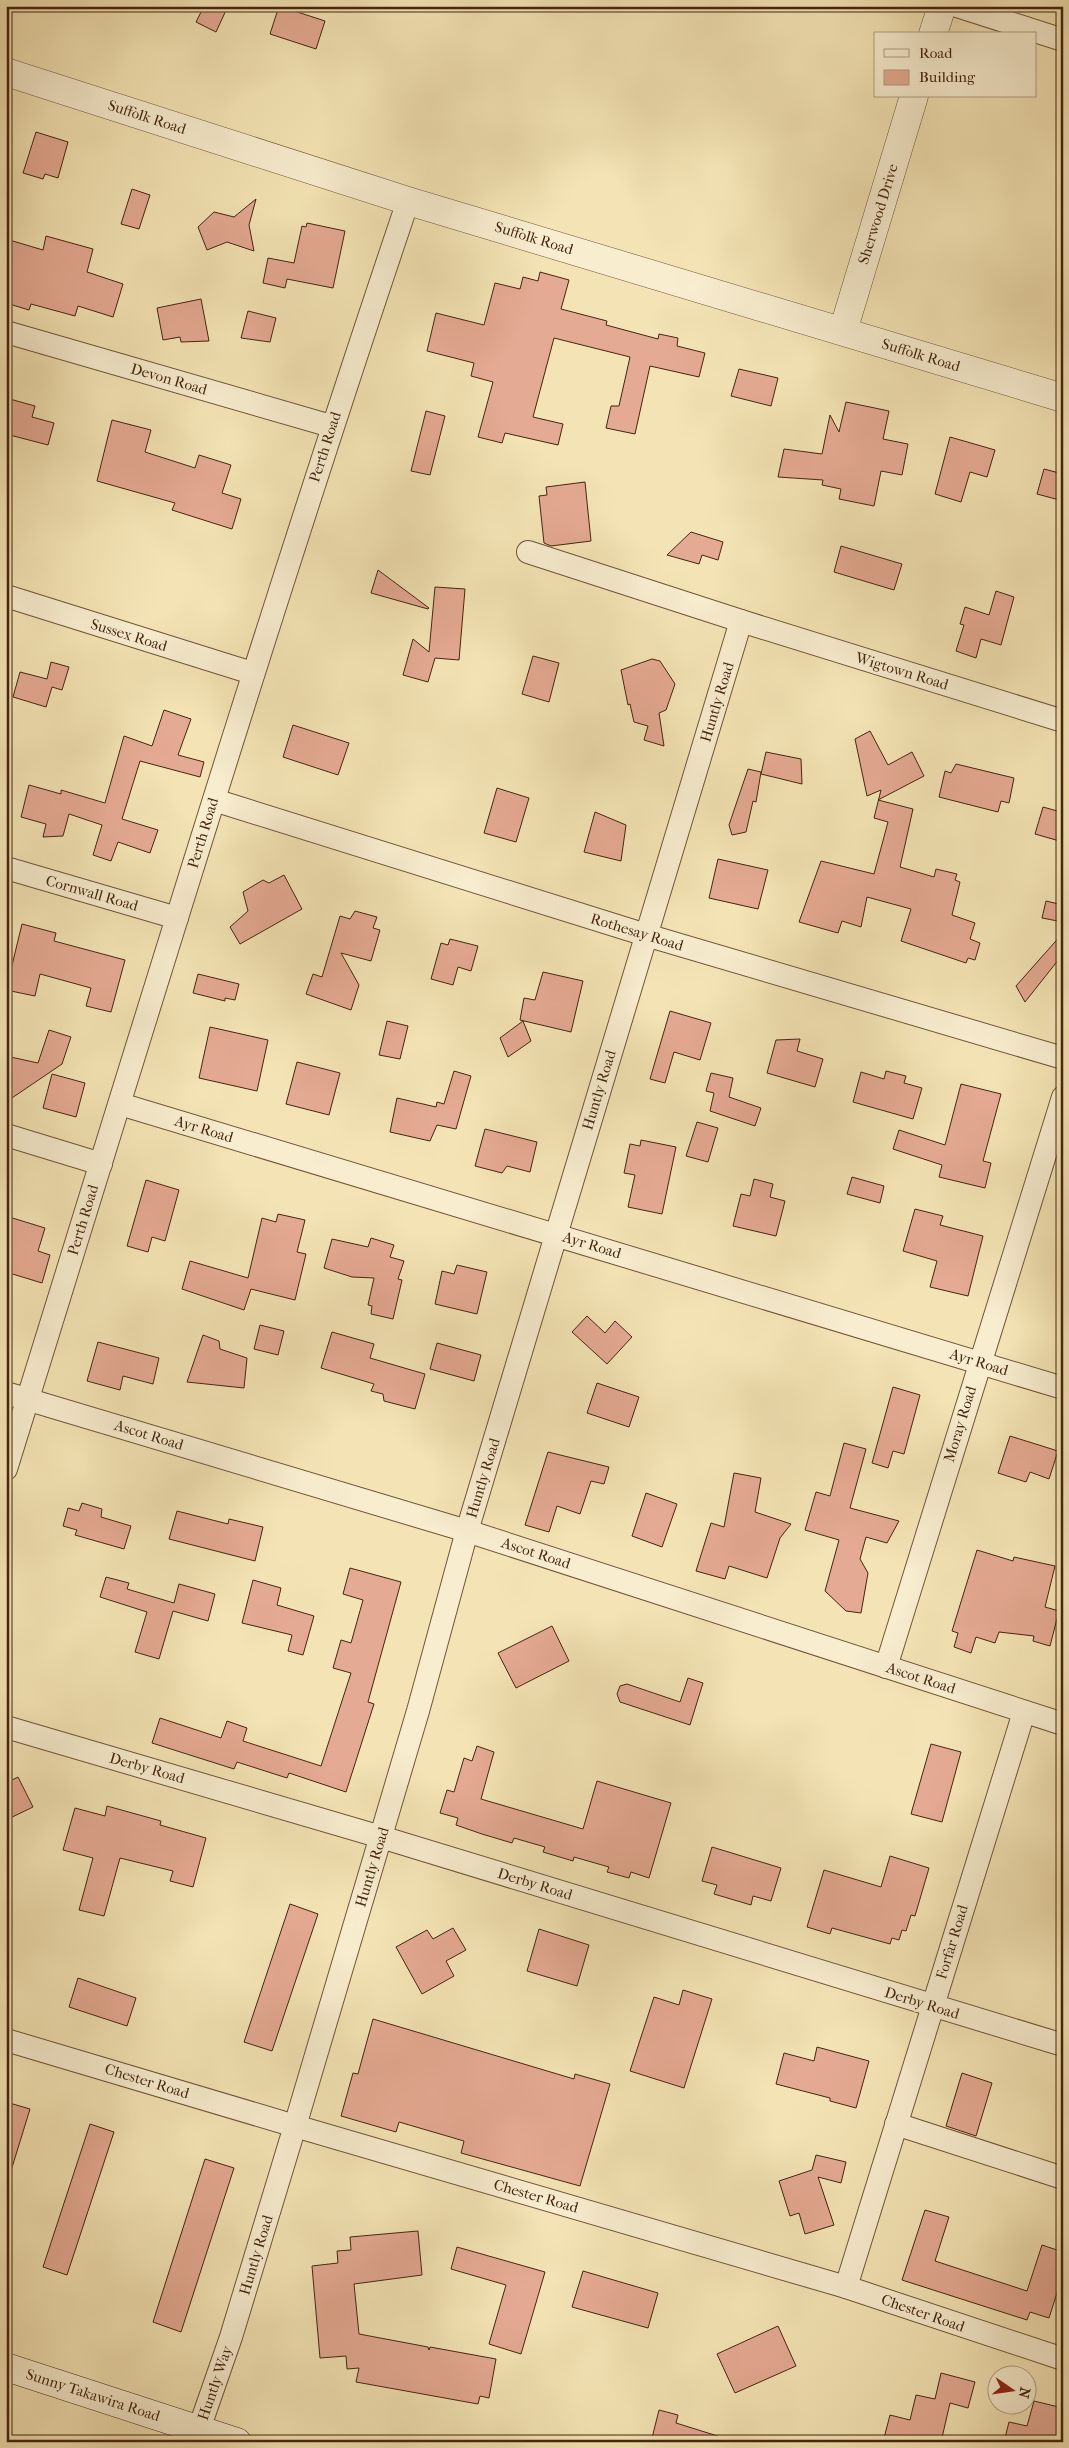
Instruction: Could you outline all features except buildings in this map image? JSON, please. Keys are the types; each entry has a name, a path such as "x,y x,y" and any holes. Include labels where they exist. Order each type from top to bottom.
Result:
{"street":[{"path":"934,32 942,6"},
{"path":"957,6 1063,40"},
{"name":"Suffolk Road","path":"6,72 408,201 1063,398"},
{"name":"Sherwood Drive","path":"843,331 913,98"},
{"name":"Perth Road","path":"6,1469 252,673 331,426 408,201"},
{"name":"Devon Road","path":"6,332 331,426"},
{"name":"Wigtown Road","path":"528,552 741,621 1063,721"},
{"name":"Sussex Road","path":"6,596 252,673"},
{"name":"Huntly Road","path":"231,2337 418,1712 467,1531 555,1234 741,621"},
{"name":"Rothesay Road","path":"214,800 646,934 1063,1058"},
{"name":"Cornwall Road","path":"6,868 177,918"},
{"name":"Moray Road","path":"886,1667 979,1362 1063,1097"},
{"name":"Ayr Road","path":"120,1104 1063,1388"},
{"path":"6,1135 100,1164"},
{"name":"Ascot Road","path":"6,1393 467,1531 1063,1724"},
{"name":"Forfar Road","path":"846,2286 1024,1712"},
{"name":"Derby Road","path":"6,1727 381,1837 1063,2045"},
{"name":"Chester Road","path":"6,2040 846,2286 1063,2360"},
{"path":"896,2124 1063,2178"},
{"name":"Huntly Way","path":"199,2429 231,2337"},
{"name":"Sunny Takawira Road","path":"6,2367 237,2442"}]}
